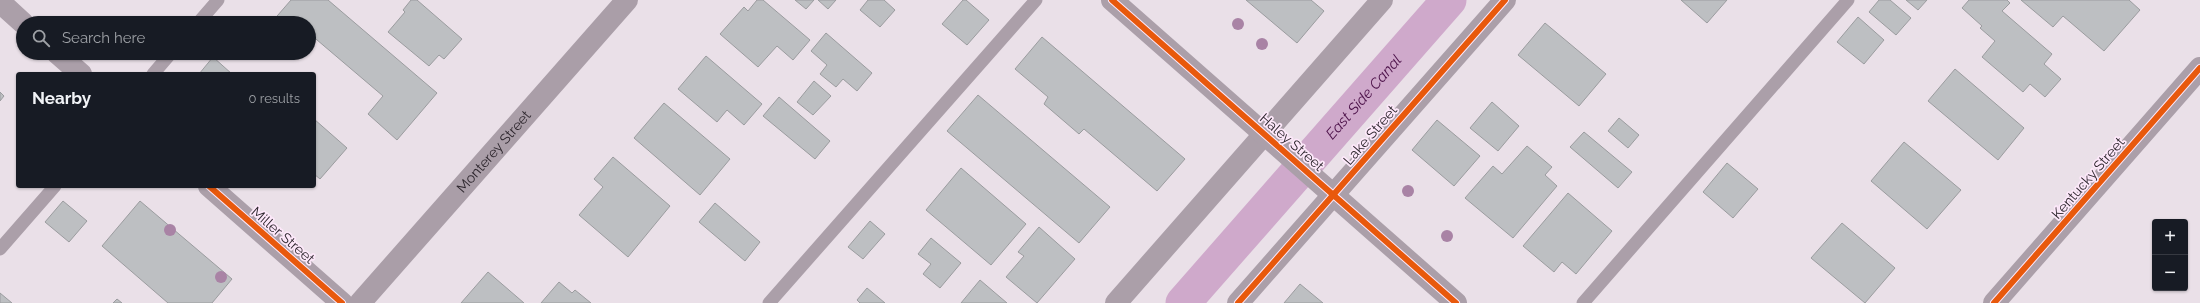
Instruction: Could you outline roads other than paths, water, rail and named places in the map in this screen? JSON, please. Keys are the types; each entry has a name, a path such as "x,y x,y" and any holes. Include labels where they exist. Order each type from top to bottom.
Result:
{"main road":[{"name":"Monterey Street","path":"360,303 627,0"}],"street":[{"name":"Haley Street","path":"1112,0 1456,303"},
{"path":"1116,303 1382,0"},
{"name":"Lake Street","path":"1238,303 1505,0"},
{"path":"0,2 16,17"},
{"path":"66,60 79,72"},
{"name":"Kentucky Street","path":"1994,303 2200,68"},
{"name":"Miller Street","path":"211,188 342,303"}],"lane":[{"path":"204,16 218,0"},
{"path":"769,303 1036,0"},
{"path":"1583,303 1848,0"},
{"path":"155,72 165,60"},
{"path":"0,249 52,188"}],"waterway":[{"name":"East Side Canal","path":"1183,303 1449,0"}]}
